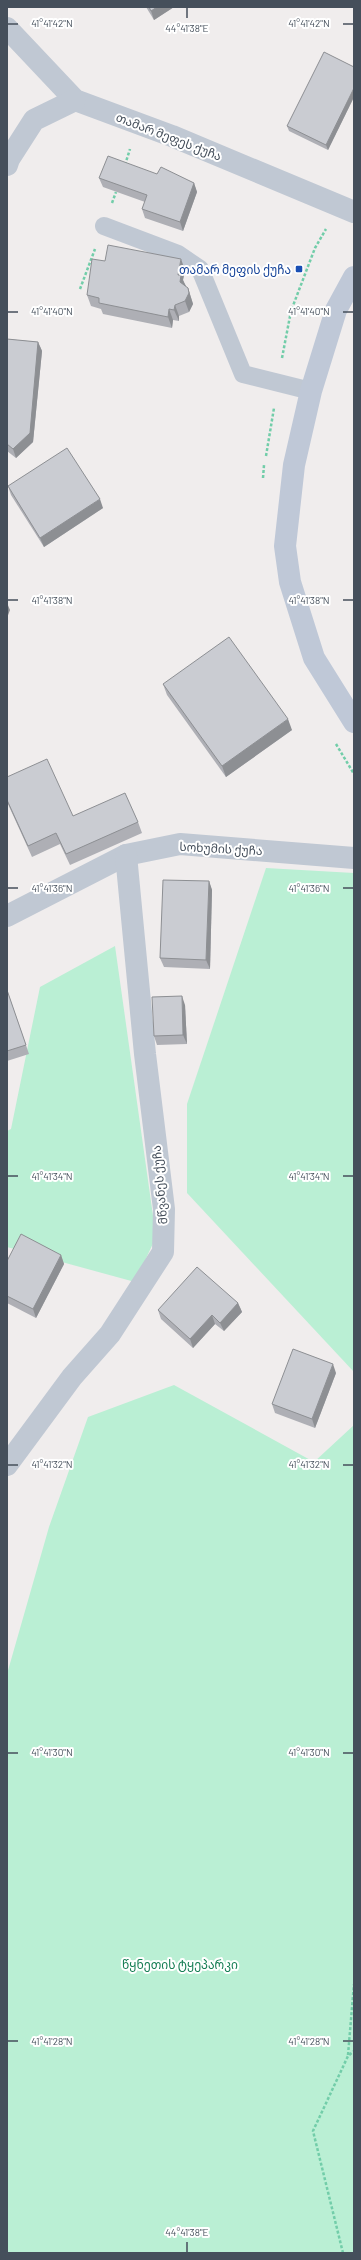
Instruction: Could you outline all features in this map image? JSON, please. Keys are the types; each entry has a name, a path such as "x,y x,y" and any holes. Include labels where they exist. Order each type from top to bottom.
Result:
{"main road":[{"path":"354,277 336,310 311,391 294,465 285,546 290,582 314,658 354,722"}],"street":[{"name":"თამარ მეფეს ქუჩა","path":"7,28 75,100 172,136 354,212"},
{"path":"7,165 9,159 34,120 75,100"},
{"name":"სოხუმის ქუჩა","path":"7,916 126,855 180,844 354,858"},
{"name":"მწვანეს ქუჩა","path":"7,1465 72,1377 110,1334 163,1252 164,1208 145,1054 126,855"}],"lane":[{"path":"104,226 178,254 200,269 243,374 311,391"}],"path":[{"path":"112,204 116,192"},
{"path":"80,289 94,252"},
{"path":"343,2253 313,2131 348,2056 354,1984"},
{"path":"348,2056 354,2051"}],"green space":[{"path":"266,868 354,873 354,1372 187,1193 187,1104"},
{"path":"115,946 156,1237 135,1282 7,1247 7,1131 11,1129 40,987"},
{"name":"წყნეთის ტყეპარკი","path":"174,1385 314,1462 354,1425 354,2253 7,2253 7,1674 49,1527 88,1417"}],"building":[{"path":"149,7 157,7 151,11"},
{"path":"324,52 354,67 354,88 326,145 287,126"},
{"path":"108,156 157,174 161,167 194,183 180,222 142,209 147,195 99,178"},
{"path":"108,245 181,259 178,275 181,275 180,282 188,288 189,293 185,301 175,305 174,310 169,309 168,317 99,303 99,298 87,295 92,259 105,261"},
{"path":"7,339 38,342 30,433 13,449 7,444"},
{"path":"67,448 100,499 40,538 8,486"},
{"path":"229,637 288,719 222,766 163,684"},
{"path":"47,759 73,816 125,793 138,822 66,854 56,833 28,846 7,800 7,777"},
{"path":"163,880 209,881 206,960 160,958"},
{"path":"7,990 26,1045 7,1051"},
{"path":"182,996 183,1035 154,1036 152,997"},
{"path":"21,1234 61,1255 33,1309 7,1296 7,1261"},
{"path":"197,1267 238,1303 220,1323 212,1315 190,1339 158,1310"},
{"path":"293,1349 333,1364 312,1419 272,1404"}],"place":[{"name":"თამარ მეფის ქუჩა","path":"299,269"}]}
